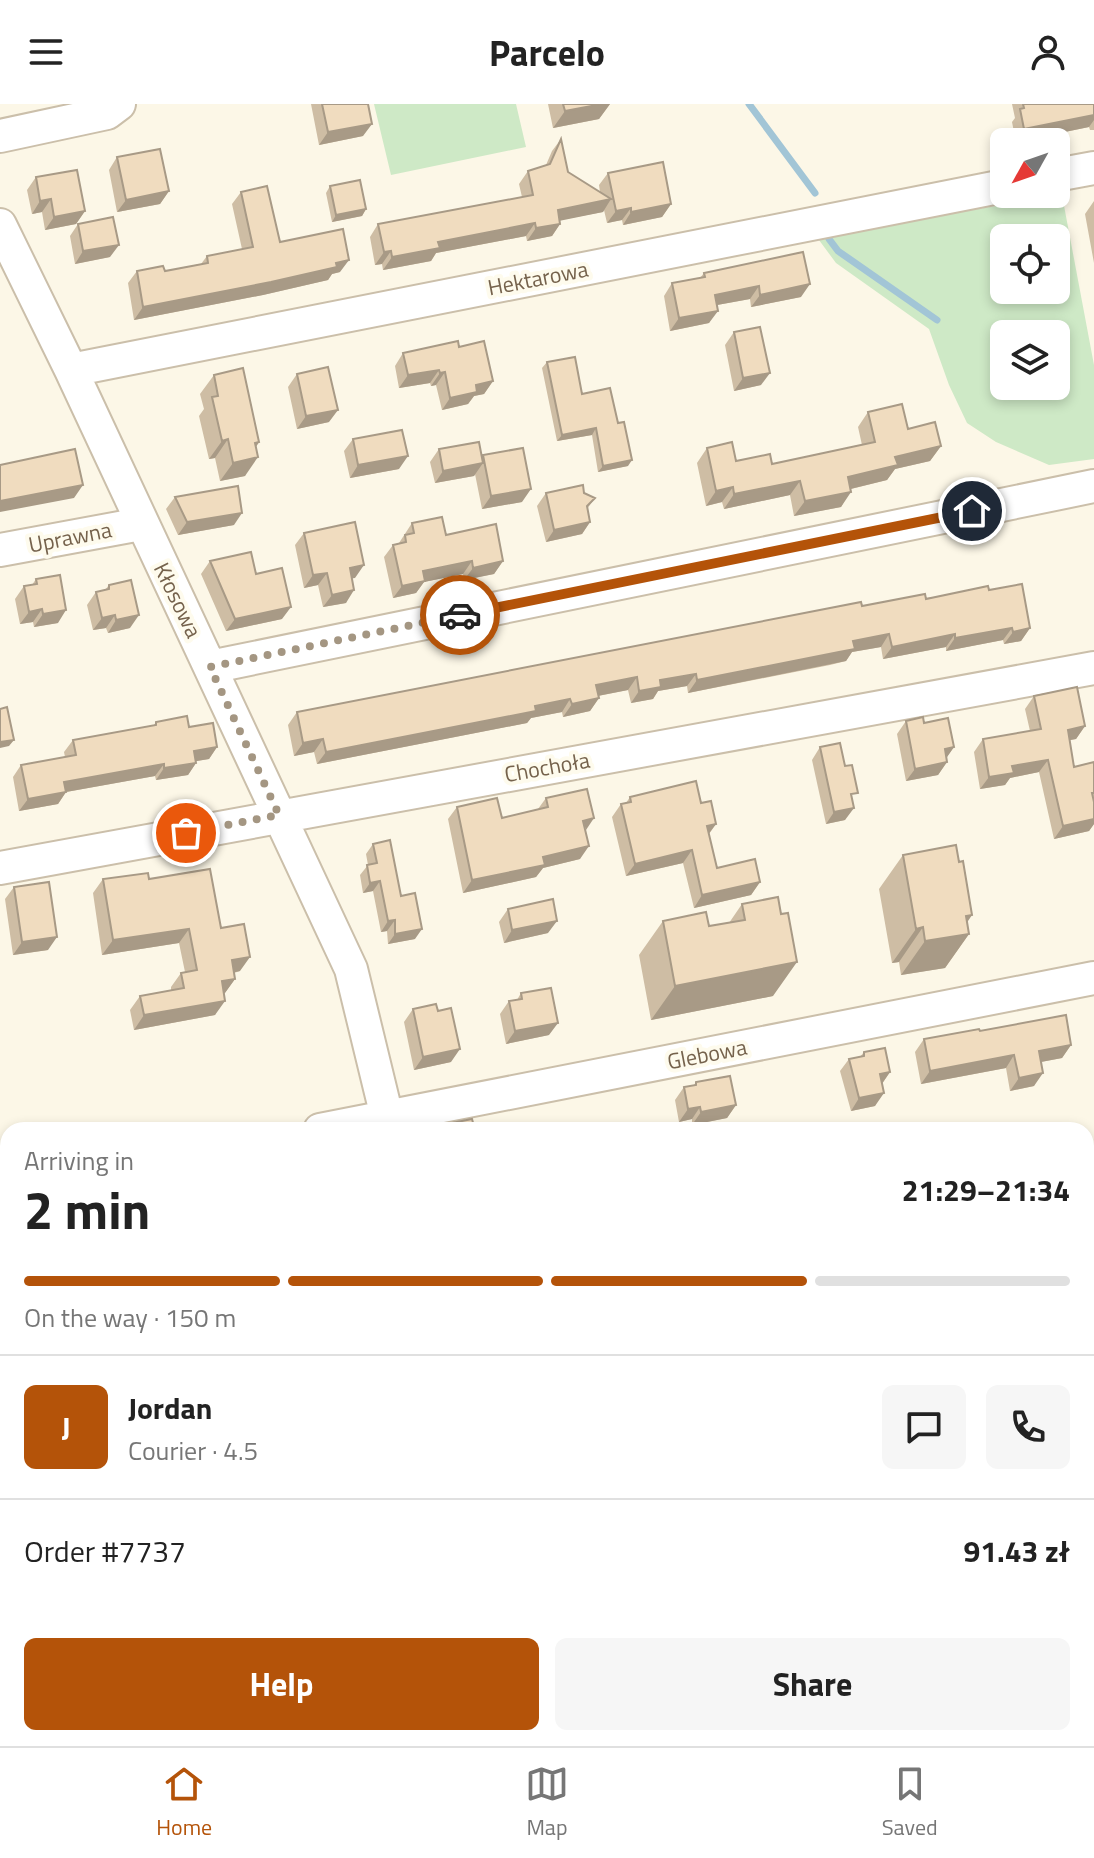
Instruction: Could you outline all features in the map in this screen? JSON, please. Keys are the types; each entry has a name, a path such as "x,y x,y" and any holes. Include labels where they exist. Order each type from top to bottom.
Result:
{"street":[{"path":"0,136 107,113 119,104"},
{"path":"1070,172 1094,168"},
{"name":"Hektarowa","path":"71,370 990,189"},
{"name":"Kłosowa","path":"0,225 351,969 387,1117"},
{"path":"210,667 1094,486"},
{"name":"Uprawna","path":"0,550 141,524"},
{"name":"Chochoła","path":"0,868 1094,668"},
{"name":"Glebowa","path":"361,1122 1094,978"}],"green space":[{"path":"374,104 516,104 526,147 391,175"},
{"path":"990,207 1064,208 1067,224 990,224 990,304 1070,304 1070,238 1094,365 1094,459 1049,465 996,442 967,423 949,385 929,329 836,263 816,236"}],"building":[{"path":"322,104 368,104 372,124 328,132"},
{"path":"563,104 602,104 565,111"},
{"path":"1023,104 1094,104 1094,115 1024,128 1020,109 1024,108"},
{"path":"561,139 568,172 611,199 558,210 560,224 536,228 535,223 438,242 440,248 392,257 391,251 384,252 378,224 533,195 528,171 550,164"},
{"path":"160,149 169,191 126,200 117,157"},
{"path":"663,162 671,204 631,212 631,208 616,211 608,173"},
{"path":"77,170 85,211 54,217 51,199 40,201 36,177"},
{"path":"360,180 366,209 336,215 330,186"},
{"path":"267,186 280,242 343,229 349,260 336,263 337,267 143,307 137,271 163,266 165,271 208,263 207,256 253,247 241,192"},
{"path":"113,217 119,245 83,251 78,224"},
{"path":"803,252 810,284 760,295 759,286 715,295 718,311 679,318 672,283"},
{"path":"760,327 770,373 743,378 734,332"},
{"path":"458,341 459,347 484,341 493,381 476,385 477,392 450,398 445,372 440,373 439,370 408,375 403,353"},
{"path":"575,357 582,394 610,388 618,423 624,422 632,460 603,466 596,428 562,435 547,362"},
{"path":"328,367 338,410 306,416 297,374"},
{"path":"243,368 259,442 255,443 258,457 233,463 228,439 222,441 212,397 218,396 214,375"},
{"path":"902,404 908,429 935,422 941,446 895,457 898,465 848,477 851,492 805,501 800,481 734,494 733,487 716,491 707,448 732,442 736,461 770,454 772,464 875,442 868,412"},
{"path":"402,430 408,456 358,465 353,439"},
{"path":"479,442 483,463 443,471 439,449"},
{"path":"523,448 531,489 491,496 483,455"},
{"path":"75,449 83,485 0,501 0,465"},
{"path":"583,485 584,493 595,498 587,506 590,522 554,530 546,493"},
{"path":"238,486 242,513 187,522 175,497"},
{"path":"442,517 446,535 496,524 503,561 473,568 472,561 423,571 425,581 402,586 393,545 406,542 405,535 414,533 412,523"},
{"path":"355,522 364,565 350,568 354,590 332,595 327,573 313,575 304,533"},
{"path":"251,552 256,574 282,568 291,607 235,619 210,561"},
{"path":"60,575 66,610 43,614 42,609 29,612 24,586 37,584 36,579"},
{"path":"131,580 139,615 116,620 115,615 102,618 96,592 109,589 109,585"},
{"path":"1022,584 1030,628 1013,632 1012,628 955,638 955,634 892,647 889,634 853,641 855,649 697,680 696,674 660,680 661,687 639,691 637,677 596,685 599,698 572,704 570,699 535,706 536,711 326,752 323,739 303,743 297,712 861,602 862,606 925,594 926,599 988,586 989,590"},
{"path":"1077,687 1085,726 1068,730 1074,767 1094,762 1094,819 1063,826 1048,760 1012,766 1014,773 989,777 983,739 1041,729 1034,696"},
{"path":"7,707 14,740 0,742 0,709"},
{"path":"187,716 189,727 213,723 217,747 194,751 196,763 164,768 164,764 64,782 66,792 28,799 21,765 76,755 73,740 156,725 156,722"},
{"path":"923,717 924,723 948,718 954,747 945,749 947,762 915,769 906,721"},
{"path":"840,743 845,766 852,765 858,793 851,794 854,808 834,812 820,747"},
{"path":"696,781 701,803 711,801 716,824 707,826 717,868 755,859 760,882 702,895 692,850 635,864 621,804 631,802 630,797"},
{"path":"587,789 594,818 583,821 589,846 543,857 545,865 472,880 457,807 497,798 502,818 548,807 546,798"},
{"path":"390,840 401,896 415,893 422,929 395,934 395,920 388,921 380,881 370,883 367,865 377,863 373,844"},
{"path":"956,845 959,862 963,861 972,915 966,916 969,934 925,941 923,927 916,929 903,855"},
{"path":"210,869 221,928 244,924 250,957 232,960 235,979 222,981 225,1001 144,1015 140,996 184,988 181,973 197,970 189,929 113,940 103,879 148,873 149,879"},
{"path":"49,882 57,937 22,942 14,887"},
{"path":"778,897 781,914 788,913 797,962 675,986 663,921 706,912 709,926 745,920 742,904"},
{"path":"553,899 557,921 512,930 508,909"},
{"path":"551,988 558,1023 515,1031 509,1001 522,999 521,993"},
{"path":"436,1004 438,1011 451,1008 460,1049 423,1057 413,1009"},
{"path":"1066,1015 1071,1045 1039,1051 1043,1073 1019,1078 1014,1055 930,1071 924,1039"},
{"path":"885,1048 890,1072 880,1074 884,1093 859,1098 849,1059"},
{"path":"730,1076 736,1105 701,1112 700,1107 688,1109 684,1087"}],"waterway":[{"path":"749,104 815,193"},
{"path":"829,239 838,251 937,320"}],"way so far":[{"path":"186,833 279,815 210,667 460,615"}],"route":[{"path":"460,615 972,511"}]}
